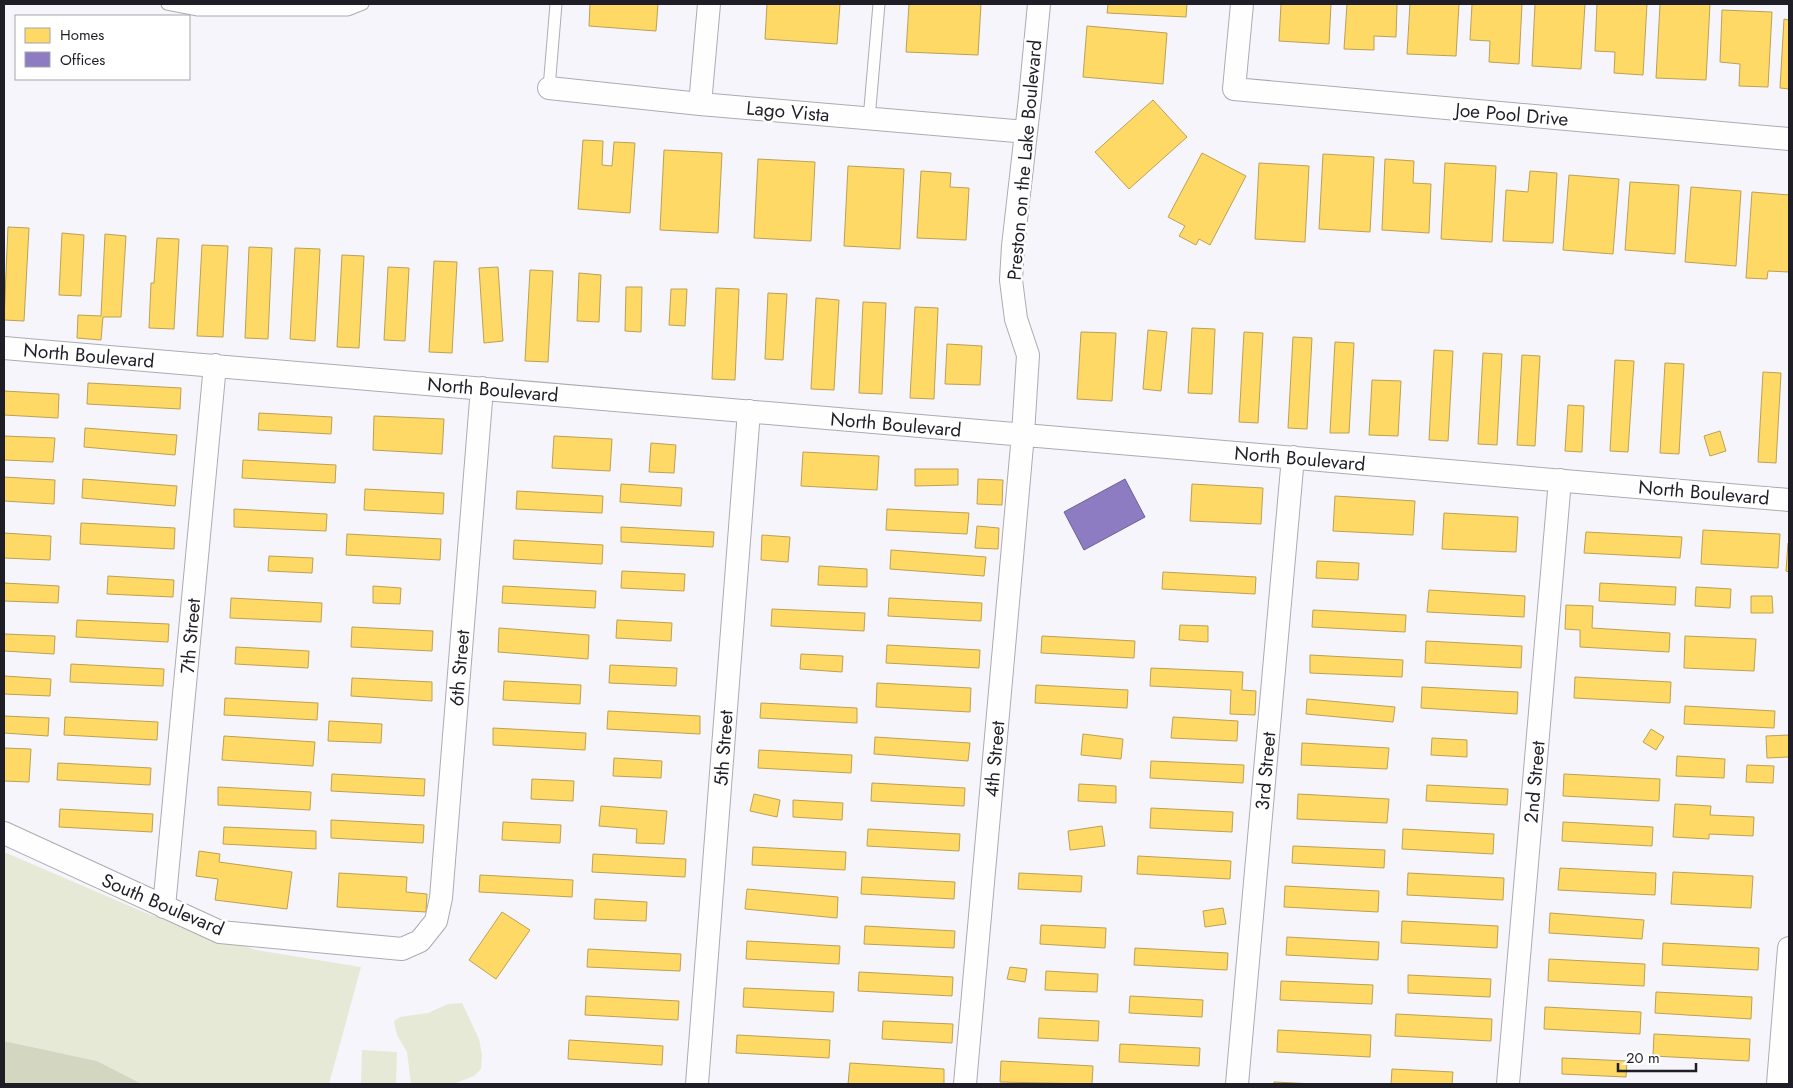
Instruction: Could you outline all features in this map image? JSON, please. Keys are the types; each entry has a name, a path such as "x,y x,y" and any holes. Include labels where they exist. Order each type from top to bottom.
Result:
{"street":[{"path":"700,104 709,4"},
{"name":"Preston on the Lake Boulevard","path":"1023,434 1028,355 1016,319 1011,280 1039,4"},
{"name":"Joe Pool Drive","path":"1242,4 1234,89 1789,139"},
{"name":"Lago Vista","path":"550,88 700,104 1026,132"},
{"name":"North Boulevard","path":"4,348 1789,500"},
{"name":"7th Street","path":"164,907 215,366"},
{"name":"6th Street","path":"420,941 436,921 441,898 482,388"},
{"name":"5th Street","path":"697,1084 749,411"},
{"name":"4th Street","path":"965,1084 1023,434"},
{"name":"3rd Street","path":"1237,1084 1293,457"},
{"name":"2nd Street","path":"1508,1084 1560,480"},
{"name":"South Boulevard","path":"4,833 220,932 402,949 420,941"},
{"path":"1778,1084 1789,948"}],"lane":[{"path":"167,4 198,10 348,10 362,4"},
{"path":"550,88 556,4"},
{"path":"869,119 879,4"}],"green space":[{"path":"4,852 146,913 256,950 361,967 329,1084 142,1084 97,1061 4,1041"},
{"path":"462,1003 479,1039 482,1055 481,1069 474,1076 453,1084 411,1084 407,1052 397,1035 394,1021 400,1017 428,1013 448,1004"},
{"path":"4,1041 97,1061 142,1084 4,1084"},
{"path":"362,1050 397,1052 396,1084 361,1084"}],"building: Homes":[{"path":"590,4 658,4 656,31 589,26"},
{"path":"767,4 840,4 837,44 765,39"},
{"path":"909,4 981,4 978,55 906,52"},
{"path":"1108,4 1187,4 1186,17 1107,13"},
{"path":"1281,4 1331,4 1329,44 1279,41"},
{"path":"1347,4 1397,4 1396,37 1374,36 1374,50 1344,49"},
{"path":"1410,4 1459,4 1456,56 1407,54"},
{"path":"1472,4 1522,4 1519,64 1489,62 1490,41 1470,40"},
{"path":"1535,4 1585,4 1581,69 1532,66"},
{"path":"1597,4 1647,4 1643,75 1614,73 1615,52 1595,51"},
{"path":"1660,4 1710,4 1706,80 1656,78"},
{"path":"1722,10 1772,12 1768,87 1739,86 1740,64 1720,62"},
{"path":"1784,19 1789,20 1789,89 1780,88"},
{"path":"1087,26 1167,33 1163,84 1083,77"},
{"path":"1153,100 1187,137 1129,189 1095,152"},
{"path":"583,140 603,141 602,165 612,166 614,142 635,143 630,213 578,209"},
{"path":"664,150 722,153 718,233 660,230"},
{"path":"1202,153 1246,176 1210,245 1199,239 1196,245 1179,236 1185,226 1168,217"},
{"path":"1323,154 1374,157 1370,232 1319,229"},
{"path":"758,159 815,162 811,241 754,238"},
{"path":"1385,159 1414,161 1413,183 1431,184 1429,233 1382,230"},
{"path":"1259,163 1309,166 1305,242 1255,239"},
{"path":"1445,163 1496,166 1492,242 1441,239"},
{"path":"848,166 904,169 900,249 844,246"},
{"path":"921,171 951,173 950,187 969,188 966,240 917,238"},
{"path":"1530,171 1557,173 1553,243 1503,241 1506,190 1528,192"},
{"path":"1569,175 1619,179 1613,254 1563,250"},
{"path":"1630,182 1679,185 1675,254 1625,250"},
{"path":"1691,187 1741,191 1736,266 1685,262"},
{"path":"1752,192 1789,195 1789,272 1768,271 1767,279 1746,278"},
{"path":"8,227 29,228 24,321 4,320"},
{"path":"62,233 84,235 81,296 59,295"},
{"path":"105,234 126,236 121,317 103,317 101,340 77,338 78,315 101,316"},
{"path":"157,238 179,239 174,329 149,328 151,283 154,283"},
{"path":"202,245 228,246 223,337 197,336"},
{"path":"249,247 272,248 268,339 245,338"},
{"path":"295,248 320,249 315,341 290,339"},
{"path":"342,255 364,256 359,348 337,347"},
{"path":"434,261 457,262 452,353 429,352"},
{"path":"388,267 409,268 405,341 384,340"},
{"path":"498,267 503,341 484,343 479,268"},
{"path":"530,270 553,271 548,362 525,361"},
{"path":"579,273 601,275 599,322 577,321"},
{"path":"626,287 642,287 641,332 625,331"},
{"path":"716,288 739,289 735,380 712,379"},
{"path":"671,289 687,289 685,326 669,325"},
{"path":"768,293 787,294 783,360 765,359"},
{"path":"816,298 839,300 834,390 811,389"},
{"path":"863,302 886,303 882,394 859,393"},
{"path":"915,307 938,308 934,399 910,398"},
{"path":"1192,328 1215,329 1212,394 1188,393"},
{"path":"1148,330 1167,332 1161,391 1143,389"},
{"path":"1081,332 1116,333 1112,401 1077,399"},
{"path":"1244,332 1263,333 1258,423 1239,422"},
{"path":"1293,337 1312,338 1307,429 1288,428"},
{"path":"1335,342 1354,343 1349,433 1330,433"},
{"path":"947,344 982,346 980,385 945,384"},
{"path":"1434,350 1453,351 1448,441 1429,440"},
{"path":"1483,353 1502,354 1497,445 1478,444"},
{"path":"1522,355 1540,356 1535,446 1517,445"},
{"path":"1615,360 1634,361 1628,452 1610,451"},
{"path":"1665,363 1684,364 1679,454 1660,453"},
{"path":"1763,372 1781,373 1776,463 1758,462"},
{"path":"1372,380 1401,381 1398,436 1369,435"},
{"path":"88,383 181,388 180,409 87,404"},
{"path":"4,391 59,394 58,418 4,415"},
{"path":"1568,405 1584,406 1582,452 1565,451"},
{"path":"259,413 332,417 331,434 258,430"},
{"path":"374,416 444,419 442,454 373,450"},
{"path":"85,428 177,435 175,455 84,447"},
{"path":"1720,431 1726,451 1710,456 1704,436"},
{"path":"4,436 55,438 53,462 4,460"},
{"path":"554,436 612,439 610,471 552,468"},
{"path":"651,443 676,445 674,473 649,472"},
{"path":"803,452 879,456 877,490 801,486"},
{"path":"243,460 336,465 335,483 242,478"},
{"path":"915,469 958,469 958,485 915,486"},
{"path":"4,477 55,480 54,504 4,501"},
{"path":"83,479 177,486 175,506 82,498"},
{"path":"978,479 1003,480 1002,505 977,504"},
{"path":"621,484 682,488 681,506 620,502"},
{"path":"1192,484 1263,488 1261,524 1190,521"},
{"path":"365,489 444,493 443,514 364,510"},
{"path":"517,491 603,496 602,513 516,509"},
{"path":"1335,496 1415,501 1413,535 1333,531"},
{"path":"234,509 327,514 326,531 234,527"},
{"path":"887,509 969,513 967,534 886,530"},
{"path":"1444,513 1518,517 1516,552 1442,549"},
{"path":"81,523 175,528 174,549 80,544"},
{"path":"977,526 999,528 998,549 975,548"},
{"path":"621,527 714,532 713,547 621,542"},
{"path":"1703,530 1780,534 1778,568 1701,564"},
{"path":"1586,532 1682,537 1680,558 1584,553"},
{"path":"4,533 51,536 50,560 4,558"},
{"path":"347,534 441,539 440,560 346,555"},
{"path":"762,535 790,537 788,562 761,560"},
{"path":"514,540 603,545 602,564 513,559"},
{"path":"1789,544 1789,572 1786,571"},
{"path":"891,550 986,557 984,576 890,569"},
{"path":"269,556 313,558 312,573 268,571"},
{"path":"1317,561 1359,563 1358,580 1316,578"},
{"path":"819,566 867,569 867,587 818,585"},
{"path":"622,571 685,574 684,591 621,588"},
{"path":"1163,572 1256,577 1255,594 1162,589"},
{"path":"108,576 174,580 173,597 107,594"},
{"path":"4,583 59,586 58,603 4,601"},
{"path":"1600,583 1676,587 1675,605 1599,601"},
{"path":"373,586 401,588 400,604 373,603"},
{"path":"503,586 596,591 595,608 502,603"},
{"path":"1696,587 1731,589 1730,608 1695,606"},
{"path":"1429,590 1525,596 1524,617 1427,612"},
{"path":"1751,596 1772,596 1773,613 1751,613"},
{"path":"231,598 322,603 321,622 230,618"},
{"path":"889,598 982,603 981,621 888,616"},
{"path":"1566,605 1593,606 1592,628 1670,633 1669,652 1580,647 1580,630 1565,629"},
{"path":"772,609 865,613 864,631 771,626"},
{"path":"1313,610 1406,615 1405,632 1312,627"},
{"path":"77,620 169,624 168,642 76,637"},
{"path":"617,620 672,623 671,641 616,638"},
{"path":"1180,625 1208,626 1208,642 1179,640"},
{"path":"352,627 433,631 432,651 351,647"},
{"path":"499,628 589,635 588,659 498,652"},
{"path":"4,634 55,636 54,654 4,651"},
{"path":"1042,636 1135,641 1134,658 1041,653"},
{"path":"1685,636 1756,639 1754,671 1684,668"},
{"path":"1426,641 1522,646 1521,668 1425,663"},
{"path":"887,645 980,650 979,668 886,663"},
{"path":"236,647 309,651 308,668 235,664"},
{"path":"801,654 843,656 842,672 800,669"},
{"path":"1310,655 1403,660 1402,677 1310,673"},
{"path":"71,664 164,669 163,686 70,682"},
{"path":"610,665 677,668 676,686 609,683"},
{"path":"1151,668 1243,672 1242,690 1256,691 1255,715 1230,714 1231,690 1150,686"},
{"path":"4,676 51,679 50,696 4,694"},
{"path":"1575,677 1671,682 1670,703 1574,698"},
{"path":"352,678 432,682 432,701 351,696"},
{"path":"504,681 581,685 580,704 503,700"},
{"path":"877,683 971,688 970,712 876,707"},
{"path":"1036,685 1128,690 1127,708 1035,703"},
{"path":"1422,687 1518,692 1517,714 1421,708"},
{"path":"225,698 318,703 317,720 224,715"},
{"path":"1307,699 1395,707 1393,722 1306,714"},
{"path":"761,703 857,708 857,723 760,718"},
{"path":"1685,706 1775,711 1774,728 1684,724"},
{"path":"608,711 700,716 700,734 607,729"},
{"path":"4,716 49,718 48,736 4,733"},
{"path":"65,717 158,722 157,740 64,735"},
{"path":"1173,717 1238,721 1237,741 1171,738"},
{"path":"329,721 382,724 381,743 328,741"},
{"path":"493,728 586,733 585,750 493,745"},
{"path":"1651,729 1664,737 1656,750 1643,742"},
{"path":"1083,734 1123,739 1121,759 1081,755"},
{"path":"1789,735 1789,757 1767,758 1766,736"},
{"path":"224,736 315,742 313,766 222,760"},
{"path":"875,737 970,743 968,761 874,754"},
{"path":"1432,738 1467,740 1467,757 1431,755"},
{"path":"1302,743 1389,748 1387,769 1301,765"},
{"path":"4,748 31,749 29,782 4,781"},
{"path":"759,750 852,755 851,773 758,768"},
{"path":"1677,756 1725,759 1724,778 1676,776"},
{"path":"614,758 662,761 661,778 613,776"},
{"path":"1151,761 1244,765 1243,783 1150,778"},
{"path":"58,763 151,768 150,785 57,780"},
{"path":"1747,765 1774,766 1773,783 1746,782"},
{"path":"332,774 425,779 424,796 331,791"},
{"path":"1564,774 1660,779 1659,801 1563,796"},
{"path":"532,779 574,781 573,801 531,799"},
{"path":"872,783 965,788 964,806 871,801"},
{"path":"1079,784 1116,786 1116,803 1078,801"},
{"path":"1427,785 1508,789 1507,805 1426,801"},
{"path":"218,787 311,792 310,810 218,805"},
{"path":"754,794 780,800 777,817 750,811"},
{"path":"1298,794 1389,799 1387,823 1297,819"},
{"path":"793,800 843,803 842,820 793,817"},
{"path":"1675,804 1711,806 1710,815 1754,817 1753,836 1709,834 1709,839 1673,837"},
{"path":"601,806 667,811 664,844 636,843 637,829 599,826"},
{"path":"1151,808 1233,812 1232,832 1150,828"},
{"path":"60,809 153,814 152,832 59,827"},
{"path":"331,820 424,825 423,843 331,838"},
{"path":"503,822 561,825 560,843 502,840"},
{"path":"1563,822 1653,827 1652,846 1562,841"},
{"path":"1102,826 1105,846 1070,850 1068,831"},
{"path":"224,827 316,831 316,849 223,844"},
{"path":"868,829 960,834 959,851 867,846"},
{"path":"1403,829 1494,834 1493,854 1402,849"},
{"path":"1293,846 1385,850 1384,868 1292,863"},
{"path":"753,847 846,852 845,870 752,865"},
{"path":"199,851 220,854 219,862 292,872 287,909 215,900 218,879 196,876"},
{"path":"593,854 686,859 685,877 592,872"},
{"path":"1138,856 1231,861 1230,879 1137,874"},
{"path":"1560,868 1656,873 1655,895 1558,890"},
{"path":"1673,872 1753,876 1751,908 1671,904"},
{"path":"339,873 407,877 406,892 427,894 426,912 337,907"},
{"path":"1019,873 1082,876 1081,892 1018,889"},
{"path":"1408,873 1504,878 1503,900 1407,895"},
{"path":"480,875 573,880 572,897 479,892"},
{"path":"862,877 955,882 954,899 861,894"},
{"path":"1285,886 1379,891 1378,912 1284,907"},
{"path":"747,889 838,897 837,918 745,909"},
{"path":"595,899 647,902 646,921 594,919"},
{"path":"1223,908 1226,924 1205,927 1203,911"},
{"path":"502,912 530,930 496,979 469,960"},
{"path":"1550,913 1644,920 1642,939 1549,933"},
{"path":"1402,921 1498,926 1497,948 1401,943"},
{"path":"1041,925 1106,928 1105,948 1040,944"},
{"path":"865,926 955,931 954,948 864,944"},
{"path":"1287,937 1379,942 1378,960 1286,955"},
{"path":"747,941 840,946 839,964 746,959"},
{"path":"1663,943 1759,948 1758,970 1662,965"},
{"path":"1135,948 1228,953 1227,970 1134,965"},
{"path":"588,949 681,954 680,971 587,967"},
{"path":"1549,959 1645,964 1644,986 1548,981"},
{"path":"1010,967 1027,969 1025,982 1007,979"},
{"path":"1046,971 1098,974 1097,992 1045,990"},
{"path":"859,972 953,977 952,996 858,991"},
{"path":"1408,975 1491,979 1490,997 1408,993"},
{"path":"1281,981 1373,985 1372,1004 1280,1000"},
{"path":"744,988 834,992 833,1012 743,1007"},
{"path":"1656,992 1752,997 1751,1019 1655,1013"},
{"path":"586,996 679,1001 678,1020 585,1015"},
{"path":"1130,996 1203,1000 1202,1017 1129,1013"},
{"path":"1545,1007 1641,1012 1640,1034 1544,1029"},
{"path":"1396,1014 1492,1019 1491,1041 1395,1036"},
{"path":"1039,1018 1099,1021 1098,1041 1038,1038"},
{"path":"883,1021 953,1024 952,1043 882,1039"},
{"path":"1278,1030 1371,1035 1370,1057 1277,1052"},
{"path":"1654,1034 1750,1039 1749,1061 1653,1056"},
{"path":"737,1035 830,1040 829,1058 736,1053"},
{"path":"569,1040 663,1046 662,1065 568,1059"},
{"path":"1120,1044 1200,1048 1199,1066 1119,1062"},
{"path":"1562,1058 1627,1061 1626,1077 1562,1074"},
{"path":"1001,1061 1093,1066 1092,1084 1000,1082"},
{"path":"850,1063 944,1069 944,1084 848,1084"},
{"path":"1392,1069 1453,1072 1452,1084 1391,1084"},
{"path":"1274,1082 1314,1084 1274,1084"}],"building: Offices":[{"path":"1125,479 1145,517 1084,550 1064,512"}]}
